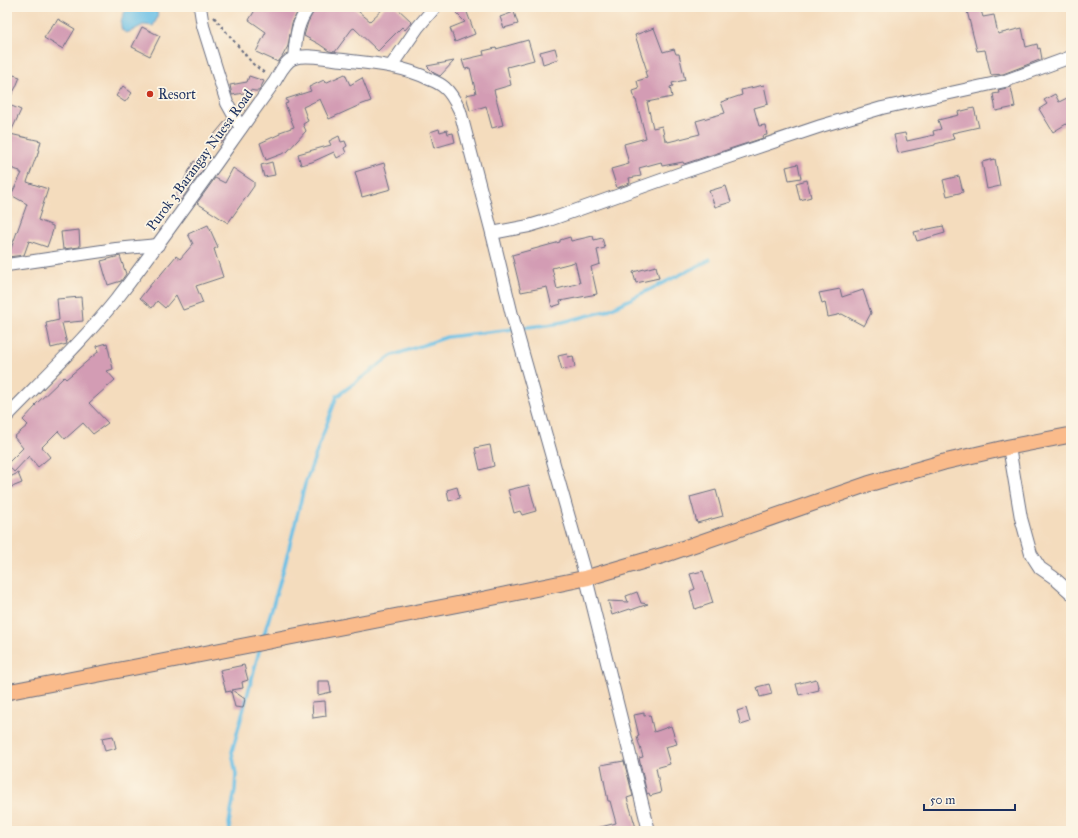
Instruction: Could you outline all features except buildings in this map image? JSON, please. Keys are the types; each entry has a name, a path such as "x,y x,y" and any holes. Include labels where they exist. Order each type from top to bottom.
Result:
{"main road":[{"path":"7,692 586,578 664,555 868,484 944,462 1071,435"}],"street":[{"path":"309,7 300,21 297,32 294,58 317,58 391,66 424,76 445,87 454,99 460,111 486,206 514,322 586,578 649,831"},
{"path":"391,66 434,7"},
{"path":"205,10 203,26 227,103 241,128"},
{"path":"492,233 529,226 549,220 684,172 821,126 882,108 1005,81 1071,57"},
{"name":"Purok 3 Barangay Nuesa Road","path":"7,416 87,334 118,297 158,244 288,61 294,58"},
{"path":"7,265 158,244"},
{"path":"1009,447 1021,518 1031,554 1040,568 1071,593"}],"path":[{"path":"205,10 252,64 275,81"}],"water":[{"path":"128,7 155,7 158,14 153,26 143,25 126,33 122,30 122,18"}],"waterway":[{"path":"519,328 555,324 606,311 710,260"},
{"path":"263,638 284,568 305,484 337,396 391,356 447,337 513,329"},
{"path":"230,831 229,823 235,790 236,774 232,752 260,648"}],"place":[{"name":"Resort","path":"150,94"}]}
